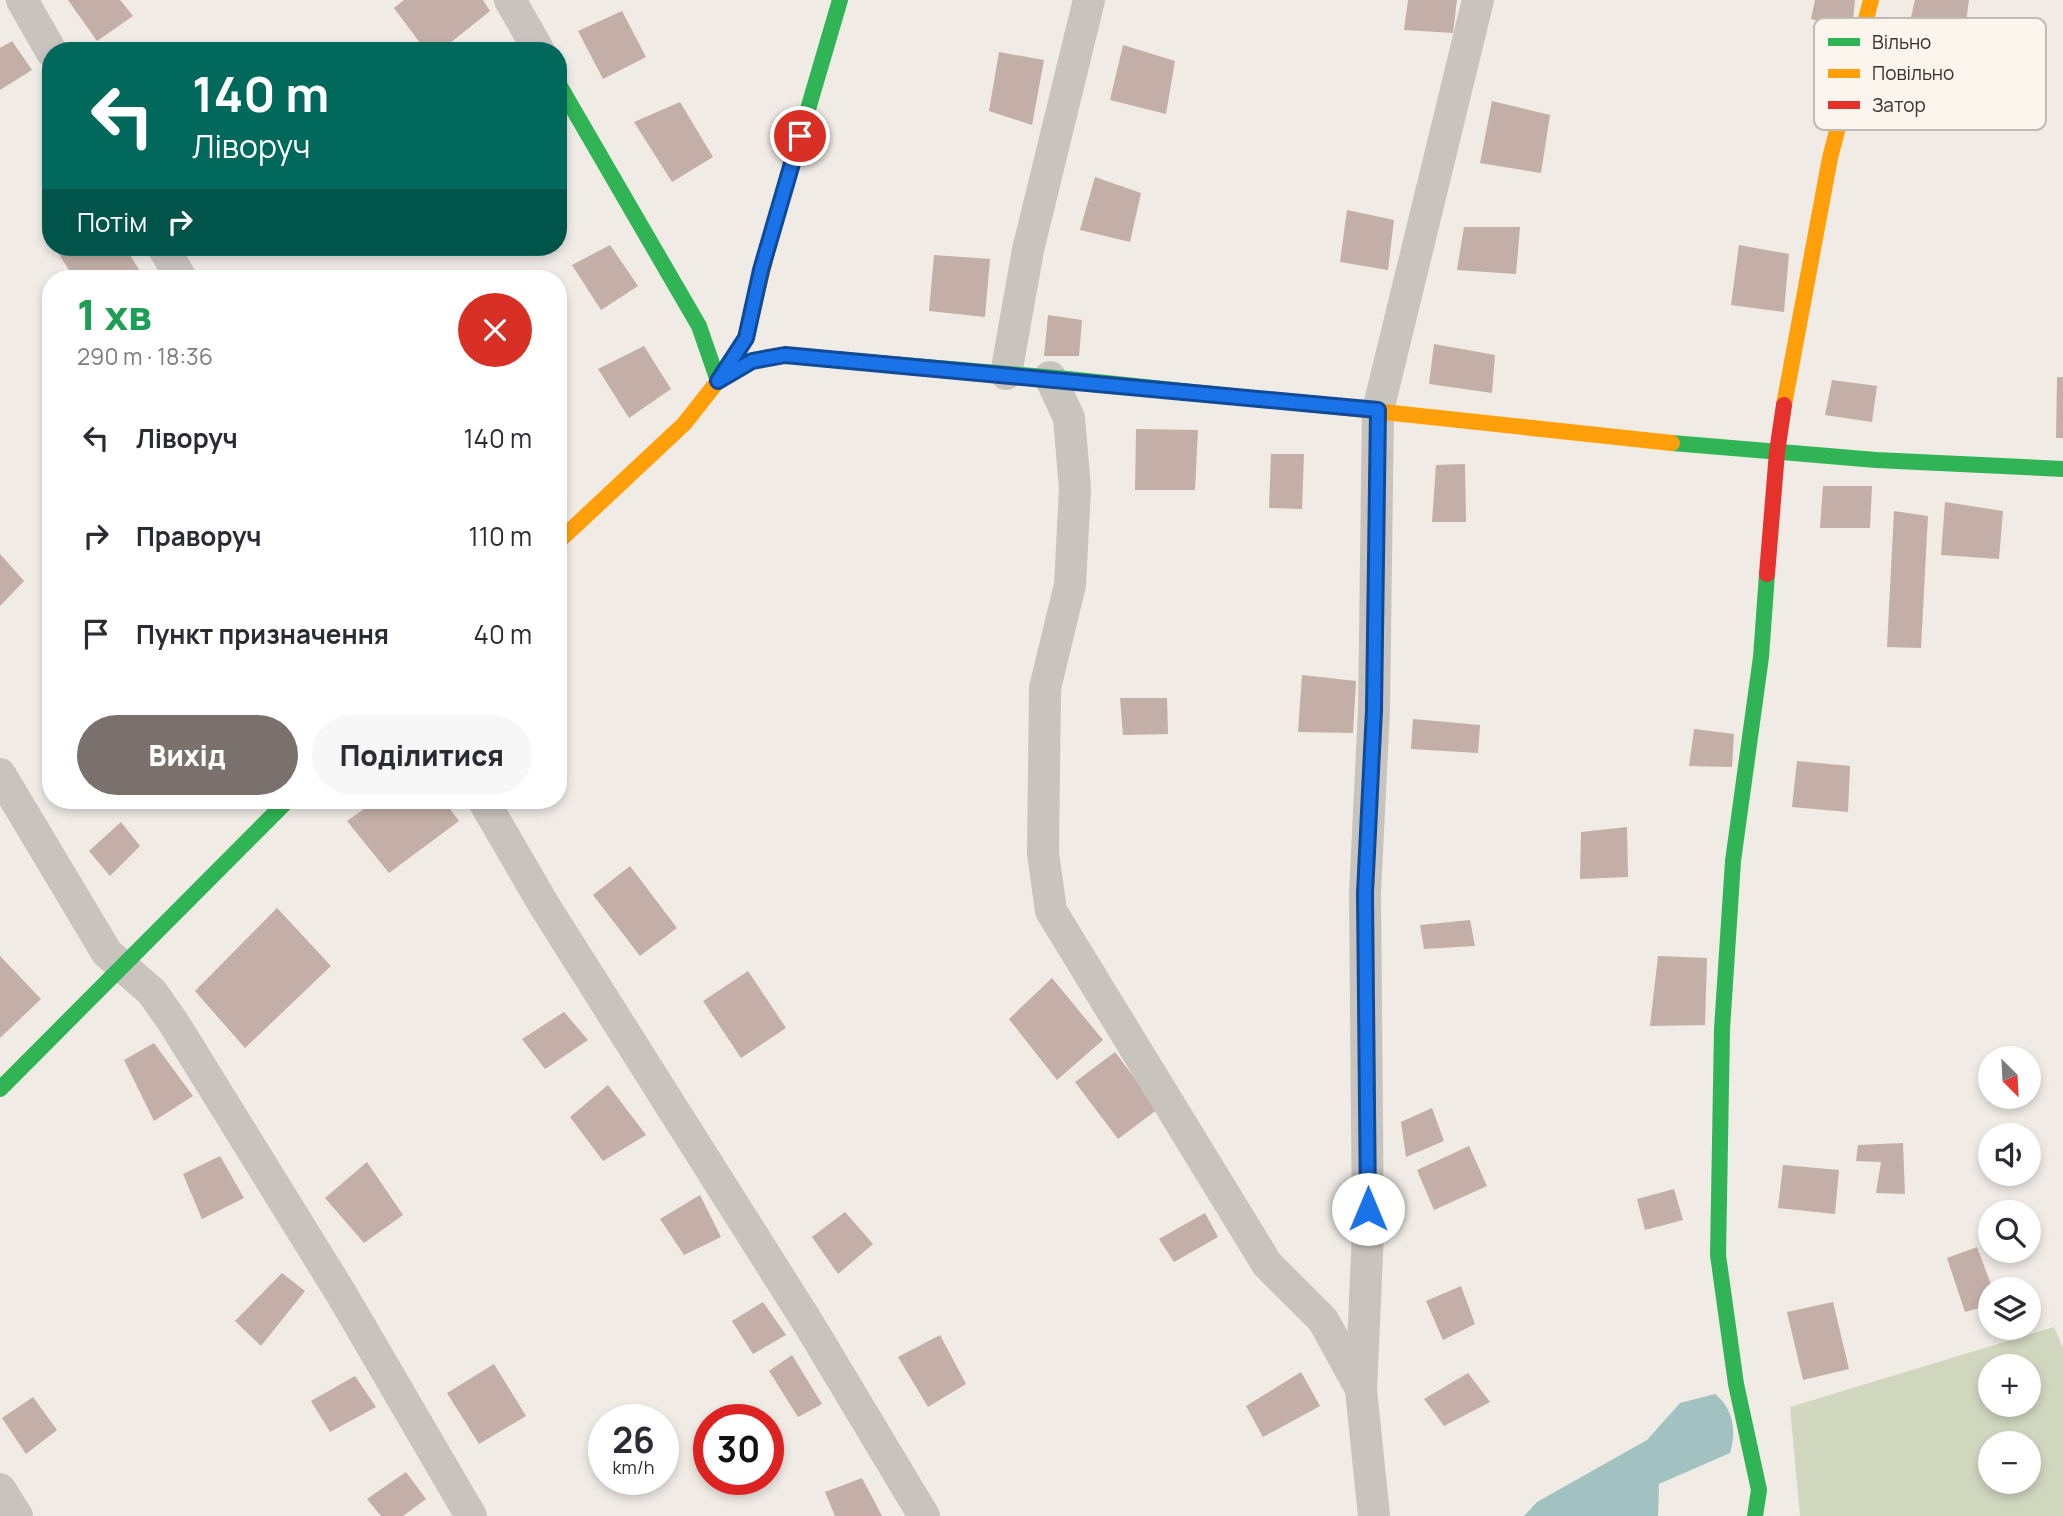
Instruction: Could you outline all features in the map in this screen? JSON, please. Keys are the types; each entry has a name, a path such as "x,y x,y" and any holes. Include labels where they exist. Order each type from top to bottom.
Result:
{"street":[{"path":"22,0 46,42"},
{"path":"510,0 534,42"},
{"path":"567,534 684,424 718,381 746,338 761,270 840,0"},
{"path":"1006,374 1028,250 1088,0"},
{"path":"1374,1516 1362,1390 1368,1233 1365,893 1374,710 1378,410 1478,0"},
{"path":"1866,18 1871,0"},
{"path":"567,99 699,326 718,381"},
{"path":"1755,1516 1759,1490 1736,1384 1718,1255 1722,1029 1733,861 1761,657 1777,452 1796,329 1837,130"},
{"path":"718,381 752,361 785,355 1050,377 1777,452 1876,460 2063,469"},
{"path":"1050,377 1069,418 1075,489 1070,585 1045,688 1043,853 1051,911 1267,1264 1323,1320 1362,1390"},
{"path":"0,774 107,953 152,992 175,1025 342,1295 471,1516"},
{"path":"0,1089 279,809"},
{"path":"488,809 544,905 810,1326 924,1516"},
{"path":"0,1489 17,1516"}],"green space":[{"path":"2054,1327 2063,1348 2063,1516 1800,1516 1790,1407 2011,1340 2041,1340 2041,1331"}],"water":[{"path":"1715,1394 1726,1406 1732,1420 1730,1453 1659,1484 1658,1516 1524,1516 1537,1502 1647,1440 1680,1403"}],"building":[{"path":"68,0 120,0 133,16 97,41"},
{"path":"404,0 483,0 490,11 451,42 419,42 394,8"},
{"path":"1408,0 1457,0 1453,33 1404,30"},
{"path":"1815,0 1855,0 1853,18 1811,19"},
{"path":"1915,0 1969,0 1967,18 1911,17"},
{"path":"622,11 646,57 603,79 578,31"},
{"path":"12,41 32,70 0,90 0,48"},
{"path":"1123,45 1175,61 1166,114 1110,100"},
{"path":"999,52 1044,60 1032,125 989,111"},
{"path":"1492,101 1550,115 1541,173 1480,163"},
{"path":"680,102 713,157 672,182 634,122"},
{"path":"1095,177 1141,193 1130,242 1080,230"},
{"path":"1347,210 1394,220 1388,270 1340,262"},
{"path":"1464,227 1520,227 1516,274 1457,270"},
{"path":"610,245 638,286 601,310 572,265"},
{"path":"1739,245 1789,254 1784,312 1731,305"},
{"path":"934,255 990,259 985,317 929,311"},
{"path":"60,256 131,256 139,270 69,270"},
{"path":"1048,315 1082,320 1079,356 1044,356"},
{"path":"1434,344 1495,355 1492,393 1429,384"},
{"path":"644,346 671,389 629,418 598,369"},
{"path":"2057,377 2063,377 2063,438 2056,438"},
{"path":"1832,380 1877,386 1872,422 1825,415"},
{"path":"1136,429 1198,430 1195,490 1135,490"},
{"path":"1271,454 1304,454 1302,509 1269,508"},
{"path":"1465,464 1466,522 1432,522 1436,465"},
{"path":"1823,486 1872,486 1870,528 1820,528"},
{"path":"1945,502 2003,511 1999,559 1941,555"},
{"path":"1894,511 1928,516 1921,648 1887,647"},
{"path":"0,554 24,581 0,606"},
{"path":"1302,675 1356,681 1353,733 1298,732"},
{"path":"1120,698 1167,698 1168,734 1123,735"},
{"path":"1413,719 1480,725 1478,753 1411,749"},
{"path":"1694,729 1734,734 1732,767 1689,766"},
{"path":"1797,761 1850,766 1848,812 1792,807"},
{"path":"364,809 450,809 459,821 389,873 347,821"},
{"path":"121,822 140,846 110,876 89,851"},
{"path":"1627,827 1628,877 1580,879 1581,832"},
{"path":"630,866 677,928 640,956 593,895"},
{"path":"277,908 331,966 245,1048 195,991"},
{"path":"1470,920 1475,946 1424,949 1420,925"},
{"path":"0,956 41,999 0,1038"},
{"path":"1658,956 1707,958 1705,1025 1650,1026"},
{"path":"748,971 786,1028 741,1058 703,1001"},
{"path":"1052,978 1103,1040 1057,1080 1009,1019"},
{"path":"564,1012 588,1040 545,1069 522,1039"},
{"path":"154,1043 193,1096 154,1121 124,1060"},
{"path":"1115,1052 1158,1109 1118,1139 1075,1082"},
{"path":"608,1085 646,1135 603,1161 570,1117"},
{"path":"1432,1108 1444,1141 1406,1157 1401,1122"},
{"path":"1903,1143 1905,1194 1876,1193 1881,1162 1856,1161 1858,1145"},
{"path":"1469,1146 1487,1186 1434,1210 1417,1170"},
{"path":"220,1156 244,1198 202,1219 183,1174"},
{"path":"367,1162 403,1215 364,1243 325,1198"},
{"path":"1783,1165 1839,1170 1835,1214 1778,1208"},
{"path":"1674,1189 1683,1220 1645,1230 1637,1199"},
{"path":"700,1195 721,1237 684,1255 660,1219"},
{"path":"845,1212 873,1244 838,1274 812,1237"},
{"path":"1205,1213 1218,1237 1174,1262 1159,1239"},
{"path":"1977,1247 1978,1263 1983,1263 1988,1277 1978,1277 1978,1308 1965,1312 1947,1258"},
{"path":"282,1273 305,1291 261,1346 235,1321"},
{"path":"1461,1286 1475,1324 1443,1340 1426,1301"},
{"path":"763,1302 786,1335 753,1354 732,1321"},
{"path":"1833,1302 1849,1369 1803,1380 1787,1312"},
{"path":"940,1335 966,1384 928,1407 898,1357"},
{"path":"792,1355 822,1404 798,1417 769,1371"},
{"path":"494,1364 526,1416 479,1444 447,1393"},
{"path":"1301,1372 1320,1406 1263,1437 1246,1406"},
{"path":"1468,1373 1490,1402 1444,1426 1424,1399"},
{"path":"355,1376 376,1407 330,1432 311,1401"},
{"path":"33,1397 57,1430 26,1454 2,1418"},
{"path":"406,1472 426,1499 403,1516 381,1516 367,1499"},
{"path":"862,1478 882,1516 835,1516 825,1492"}],"traffic: fast":[{"path":"772,232 840,0"},
{"path":"567,99 699,326 718,381 752,361 785,355 1068,379 1337,407"},
{"path":"1672,443 1876,460 2063,469"},
{"path":"1755,1516 1759,1490 1736,1384 1718,1255 1722,1029 1733,861 1761,657 1767,574"},
{"path":"0,1089 279,809"}],"traffic: slow":[{"path":"1866,18 1871,0"},
{"path":"1784,405 1837,130"},
{"path":"567,534 684,424 718,381 746,338 772,232"},
{"path":"1337,407 1672,443"}],"traffic: jam":[{"path":"1767,574 1777,452 1784,405"}],"route":[{"path":"800,136 761,270 746,338 718,381 752,361 785,355 1068,379 1378,410 1374,710 1365,893 1368,1209"}]}
